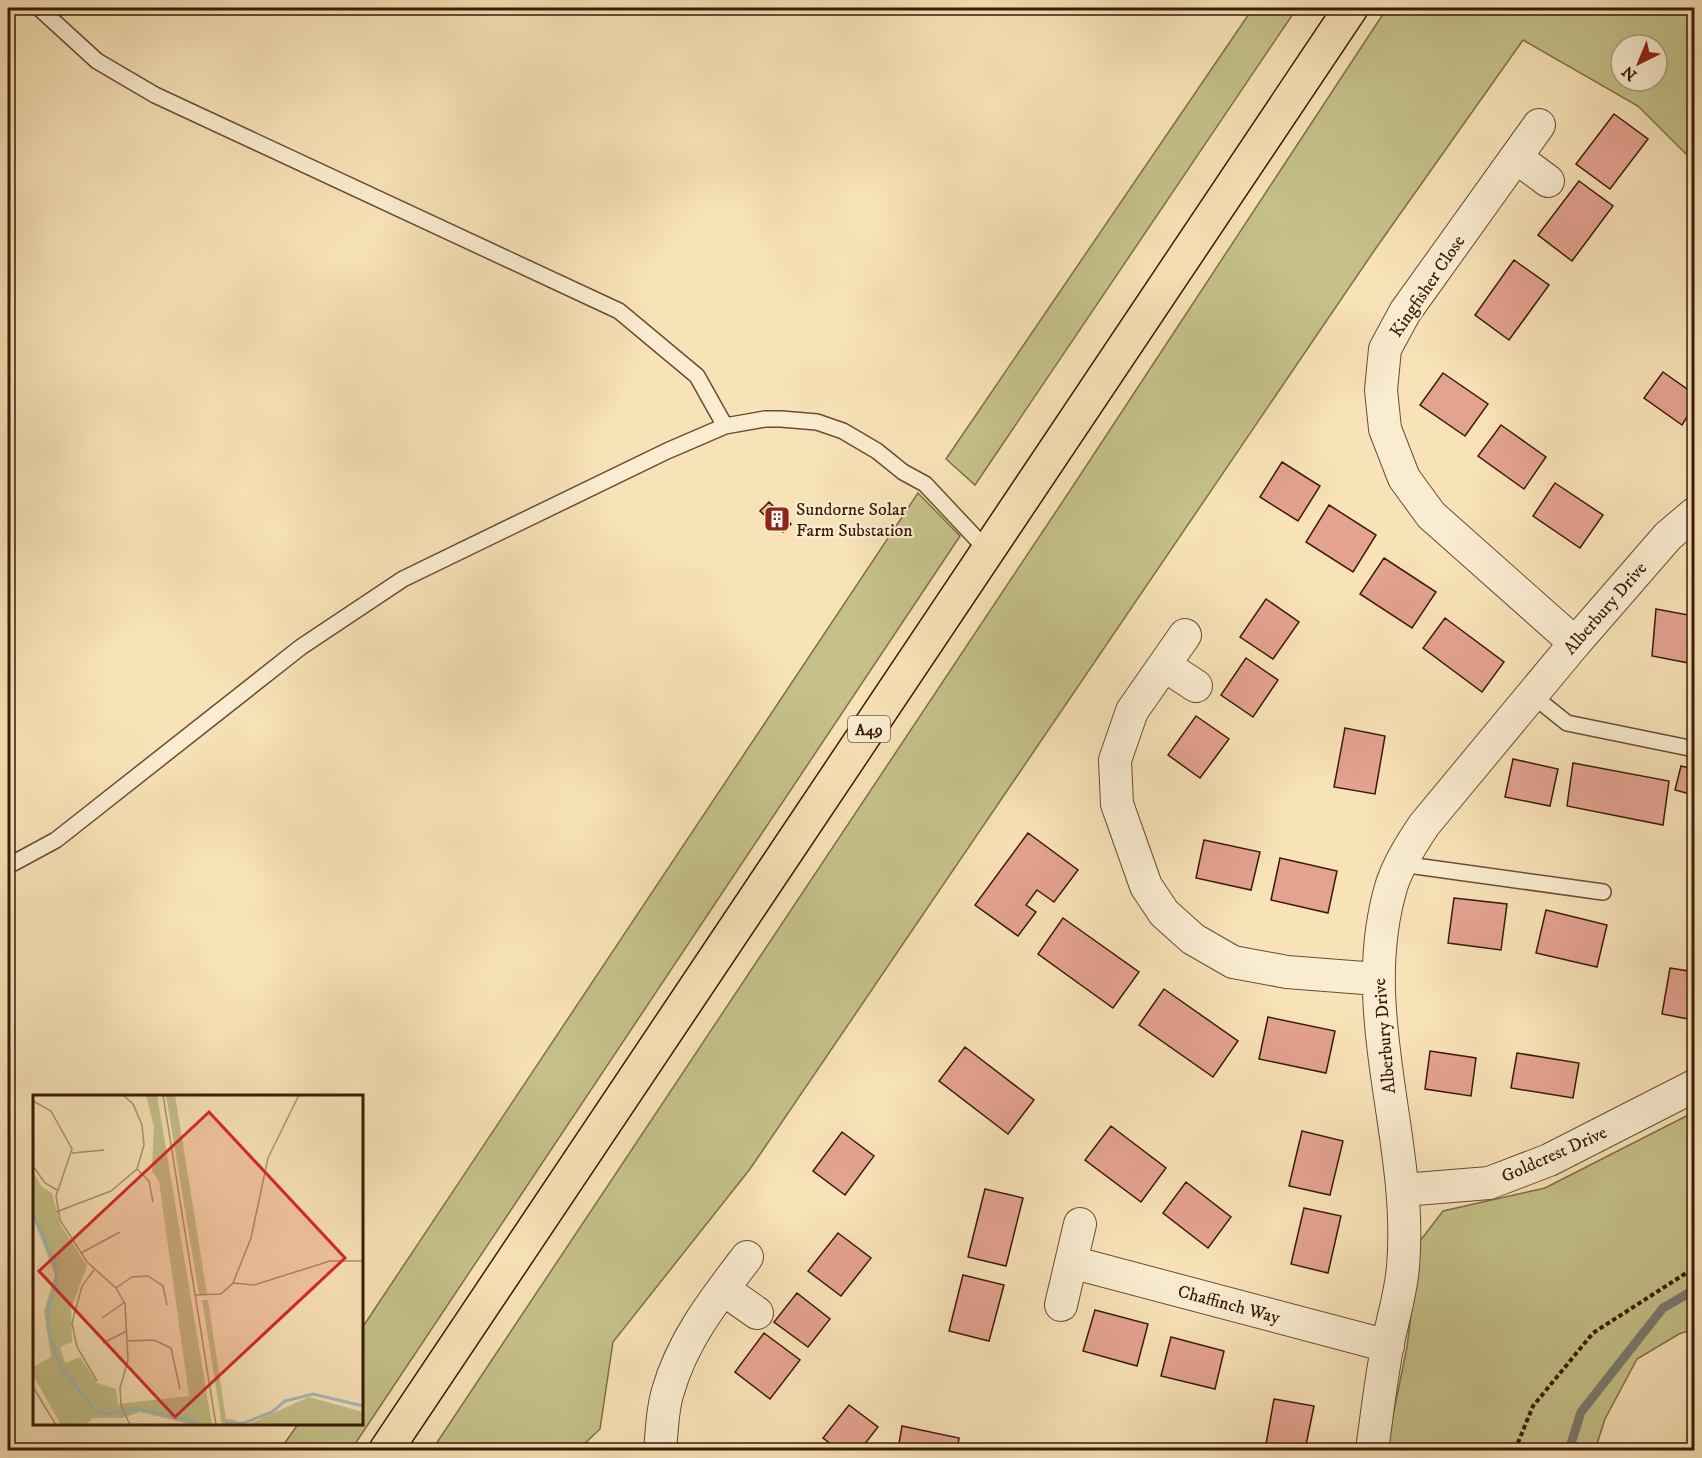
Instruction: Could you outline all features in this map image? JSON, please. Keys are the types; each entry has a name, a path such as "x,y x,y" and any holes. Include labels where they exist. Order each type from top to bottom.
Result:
{"highway":[{"name":"A49","path":"386,1450 1351,8"}],"street":[{"name":"Kingfisher Close","path":"1539,125 1405,312 1385,349 1381,390 1385,429 1404,478 1431,515 1575,643"},
{"path":"1516,158 1548,181"},
{"name":"Alberbury Drive","path":"1372,1450 1403,1268 1403,1190 1387,1080 1377,979 1382,930 1392,884 1407,850 1424,825 1575,643 1668,536 1695,514"},
{"path":"1185,635 1132,711 1115,760 1117,804 1146,886 1164,913 1193,939 1233,962 1287,972 1377,979"},
{"path":"1164,665 1196,686"},
{"name":"Goldcrest Drive","path":"1403,1190 1489,1183 1549,1160 1695,1086"},
{"path":"1061,1305 1080,1224"},
{"path":"660,1450 667,1393 685,1345 712,1301 747,1257"},
{"name":"Chaffinch Way","path":"1071,1262 1388,1347"},
{"path":"723,1288 757,1313"}],"lane":[{"path":"39,8 97,61 155,95 620,311 698,376 725,426"},
{"path":"8,867 56,840 301,647 403,579 667,451 725,426 765,419 781,419 818,422 843,430 878,451 903,472 925,484 988,551"},
{"path":"1532,695 1567,723 1695,749"},
{"path":"1401,864 1603,892"}],"path":[{"path":"1515,1450 1533,1406 1593,1333 1695,1268"}],"shaded area":[{"path":"1253,8 1297,8 975,485 946,459"},
{"path":"1387,8 1694,8 1694,162 1638,106 1615,93 1669,93 1669,33 1609,33 1609,89 1523,40 1376,248 750,1169 613,1342 600,1429 578,1450 432,1450 1075,483"},
{"path":"918,493 960,536 351,1450 280,1450 297,1425 363,1425 363,1326"},
{"path":"1694,1112 1694,1329 1679,1334 1637,1359 1605,1419 1595,1450 1386,1450 1407,1347 1420,1241 1443,1211 1545,1188"}],"building":[{"path":"1614,114 1648,139 1610,189 1576,164"},
{"path":"1579,181 1613,206 1572,261 1538,235"},
{"path":"1514,260 1549,285 1509,340 1475,315"},
{"path":"1663,372 1694,394 1694,406 1682,425 1644,398"},
{"path":"1443,373 1488,404 1465,436 1420,405"},
{"path":"1501,425 1546,457 1524,489 1478,456"},
{"path":"1282,462 1320,486 1298,521 1260,497"},
{"path":"1555,483 1603,515 1580,548 1533,516"},
{"name":"Sundorne Solar Farm Substation","path":"769,502 791,524 783,532 760,511"},
{"path":"1329,505 1376,535 1353,572 1306,542"},
{"path":"1384,558 1436,592 1412,628 1360,594"},
{"path":"1266,599 1299,622 1273,659 1240,637"},
{"path":"1656,609 1694,616 1694,664 1652,656"},
{"path":"1445,618 1504,662 1482,692 1423,648"},
{"path":"1246,658 1278,680 1253,717 1221,695"},
{"path":"1196,716 1229,739 1200,778 1168,755"},
{"path":"1345,728 1385,736 1375,794 1334,787"},
{"path":"1513,759 1558,769 1550,806 1505,797"},
{"path":"1573,763 1669,781 1663,825 1567,806"},
{"path":"1681,766 1694,769 1694,795 1675,790"},
{"path":"1028,833 1078,870 1054,902 1037,890 1026,905 1036,912 1018,936 975,905"},
{"path":"1204,840 1260,852 1251,890 1196,878"},
{"path":"1280,858 1337,871 1328,913 1271,900"},
{"path":"1454,898 1507,904 1501,950 1448,943"},
{"path":"1546,910 1607,925 1597,967 1536,953"},
{"path":"1063,918 1139,972 1113,1008 1038,954"},
{"path":"1670,968 1694,972 1694,1020 1662,1014"},
{"path":"1164,989 1238,1041 1213,1077 1139,1025"},
{"path":"1268,1017 1335,1031 1326,1073 1259,1059"},
{"path":"965,1047 1034,1100 1008,1134 939,1081"},
{"path":"1430,1051 1476,1058 1471,1096 1425,1089"},
{"path":"1517,1053 1579,1063 1573,1098 1511,1088"},
{"path":"1111,1126 1166,1168 1141,1202 1085,1160"},
{"path":"1302,1131 1343,1141 1330,1195 1289,1186"},
{"path":"842,1132 874,1156 845,1195 813,1171"},
{"path":"1186,1182 1231,1217 1208,1248 1163,1213"},
{"path":"985,1189 1023,1198 1006,1266 968,1257"},
{"path":"1304,1208 1341,1216 1328,1273 1291,1264"},
{"path":"838,1233 871,1258 841,1296 808,1271"},
{"path":"963,1275 1004,1285 989,1341 949,1331"},
{"path":"797,1293 830,1319 808,1347 774,1322"},
{"path":"1095,1310 1148,1324 1137,1366 1083,1351"},
{"path":"764,1333 800,1360 770,1399 735,1372"},
{"path":"1171,1337 1224,1351 1215,1389 1161,1376"},
{"path":"1274,1399 1314,1406 1305,1450 1265,1450"},
{"path":"849,1405 878,1427 860,1450 839,1450 823,1438"},
{"path":"902,1426 959,1438 957,1450 898,1450"},
{"path":"991,1445 1015,1450 990,1450"}],"waterway":[{"path":"1569,1450 1581,1412 1663,1308 1694,1290"}],"place":[{"name":"Sundorne Solar Farm Substation","path":"777,519"}]}
